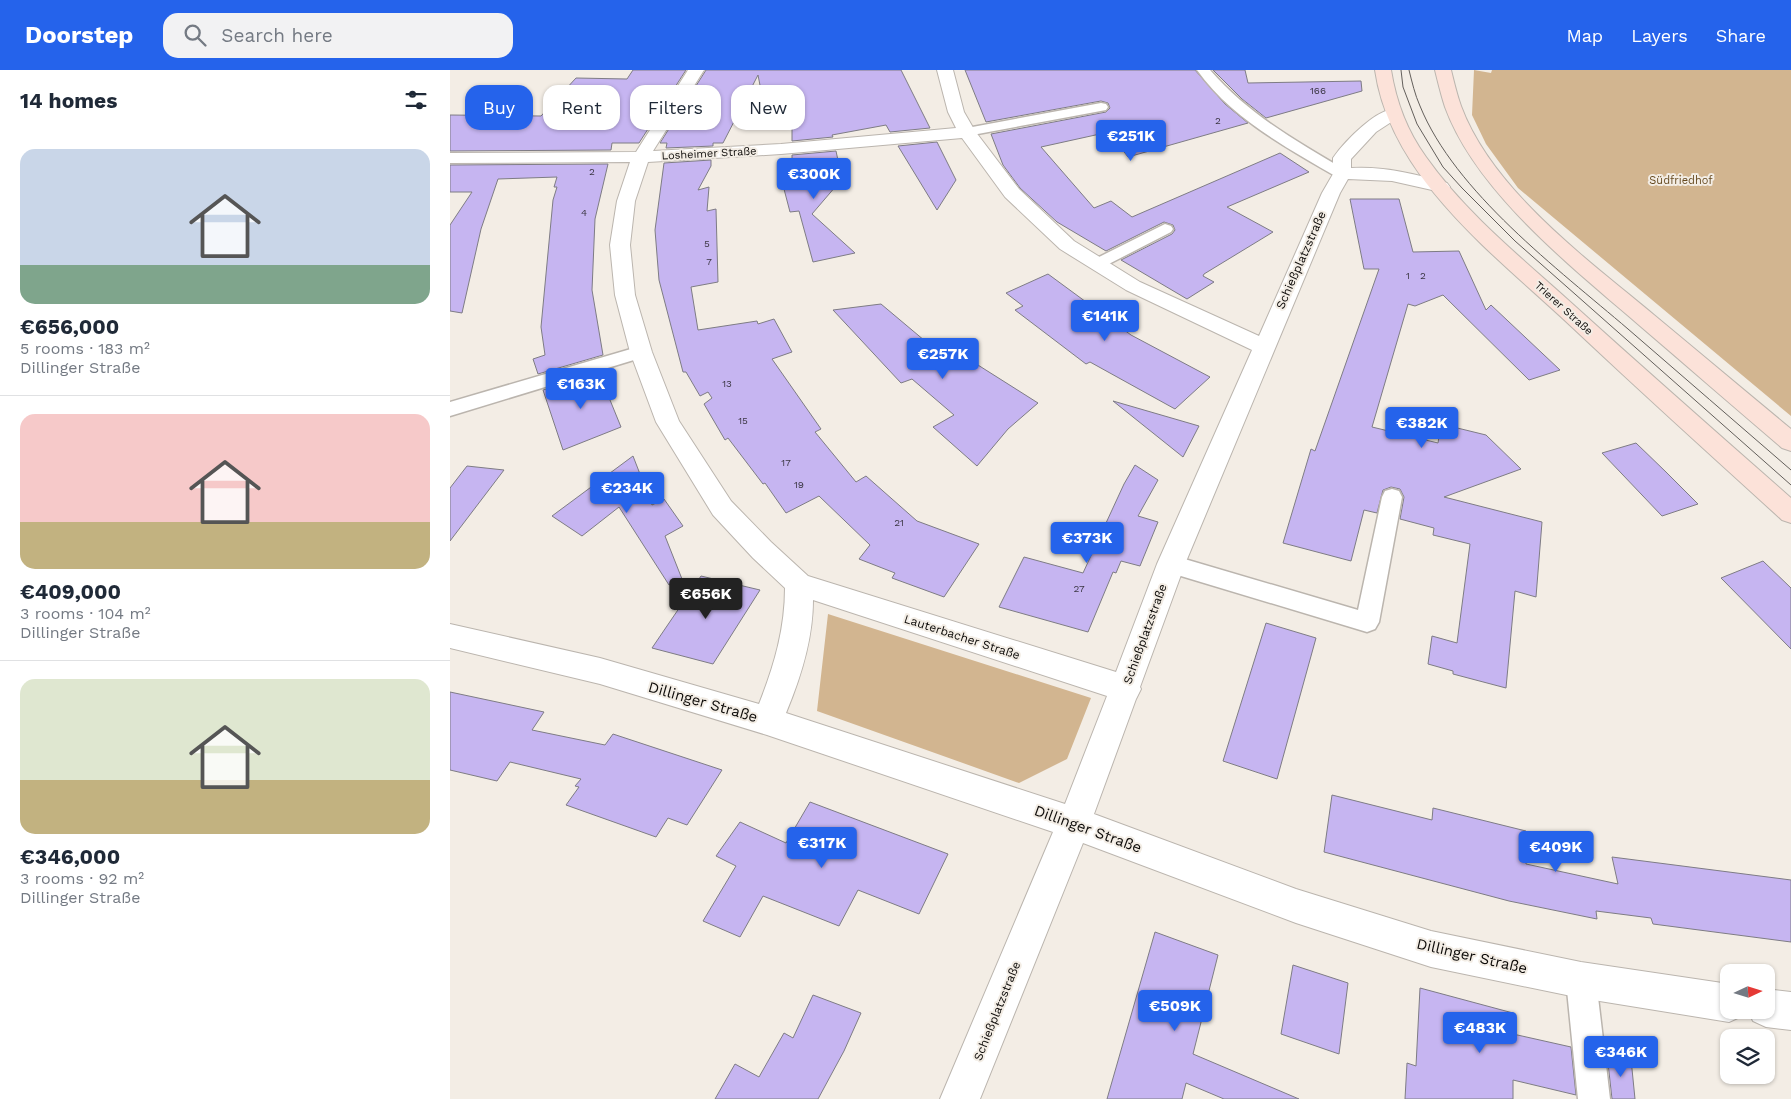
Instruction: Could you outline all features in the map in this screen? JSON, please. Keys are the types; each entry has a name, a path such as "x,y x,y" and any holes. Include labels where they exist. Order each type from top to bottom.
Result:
{"main road":[{"name":"Trierer Straße","path":"1383,70 1393,113 1409,144 1441,187 1494,243 1526,273 1791,513"},
{"path":"1443,70 1449,99 1469,141 1493,174 1523,208 1616,294 1791,442"}],"street":[{"name":"Lauterbacher Straße","path":"696,70 641,157 626,201 620,245 625,295 641,352 668,422 722,508 762,550 799,584 1126,689"},
{"path":"945,70 956,112 967,132 1012,193 1067,245 1133,286 1264,348"},
{"name":"Schießplatzstraße","path":"960,1099 1074,823 1126,689 1170,564 1331,193 1342,174 1342,158 1370,128 1393,113"},
{"name":"Losheimer Straße","path":"450,158 641,157 782,149 967,132"},
{"path":"1342,174 1383,172 1409,177 1441,187"},
{"path":"767,720 781,689 796,642 801,609 799,584"},
{"name":"Dillinger Straße","path":"450,636 600,671 767,720 1074,823 1296,906 1431,949 1581,980 1720,1002"},
{"path":"1775,1009 1791,1011"}],"lane":[{"path":"1203,70 1211,81 1246,112 1342,174"},
{"path":"967,132 1101,107"},
{"path":"1097,264 1165,229"},
{"path":"450,409 641,352"},
{"path":"1170,564 1367,622 1392,497"},
{"path":"1581,980 1594,1099"}],"green space":[{"name":"Südfriedhof","path":"1474,70 1491,73 1492,70 1791,70 1791,416 1518,188 1486,144 1472,115"},
{"path":"828,614 1091,698 1067,759 1019,783 817,711"}],"building":[{"path":"633,70 686,70 676,85 630,85 630,130 647,130 639,143 612,143 611,150 450,151 450,115 465,115 465,130 533,130 533,116 541,116 543,114 543,130 620,130 620,85 570,85 576,78 627,79"},
{"path":"706,70 901,70 930,128 890,132 886,125 832,135 833,137 792,141 792,130 805,130 805,85 760,85 758,75 753,85 731,85 731,127 723,143 713,143 713,146 666,148 667,143 660,143 668,130 721,130 721,85 697,85"},
{"path":"965,70 1195,70 1225,104 1248,123 1128,157 1109,132 1041,147 1094,208 1111,201 1132,217 1280,153 1309,172 1227,207 1273,232 1204,274 1203,276 1214,282 1187,299 1121,260 1172,234 1175,230 1173,225 1164,222 1106,251 1057,222 1020,188 1003,165 991,134 1106,112 1110,108 1108,103 1101,101 986,122"},
{"path":"1213,70 1245,70 1248,83 1361,81 1362,91 1266,118 1242,99"},
{"path":"937,142 956,180 937,210 898,146"},
{"path":"836,151 842,179 812,214 855,253 813,262 799,211 790,212 779,170 792,167 792,155"},
{"path":"711,160 711,166 698,190 709,187 707,211 716,209 718,282 691,287 698,330 757,321 758,324 774,319 792,352 772,359 821,429 815,432 856,482 866,476 917,521 979,544 944,597 892,578 895,573 859,559 870,545 819,496 786,513 765,483 763,484 728,438 725,440 704,404 712,398 708,392 700,396 686,372 683,372 659,280 655,230 664,163"},
{"path":"608,164 595,219 592,290 603,355 538,374 533,359 545,355 541,327 553,200 557,187 554,187 557,177 498,179 481,229 462,313 450,311 450,225 472,192 450,192 450,165"},
{"path":"1350,199 1399,199 1413,252 1459,251 1486,310 1491,305 1560,370 1529,380 1443,295 1415,306 1408,304 1372,427 1438,443 1441,424 1486,435 1521,469 1444,497 1542,522 1536,597 1515,591 1506,688 1453,674 1453,671 1428,664 1432,636 1457,643 1470,544 1433,535 1434,528 1400,519 1404,497 1400,489 1391,487 1383,490 1377,513 1364,510 1351,561 1283,543 1311,449 1315,451 1379,269 1364,269"},
{"path":"1048,274 1131,335 1210,377 1175,409 1090,362 1086,364 1015,310 1023,306 1006,293"},
{"path":"881,304 931,346 940,341 1038,403 1008,429 977,466 933,427 954,415 912,379 901,383 833,310"},
{"path":"599,373 621,427 563,450 543,390"},
{"path":"1113,401 1199,426 1183,457"},
{"path":"1636,443 1698,504 1662,516 1602,453"},
{"path":"633,456 652,505 664,499 683,526 665,536 682,579 669,585 619,507 582,536 552,516"},
{"path":"1135,465 1158,480 1138,516 1158,522 1140,566 1121,561 1116,573 1113,572 1088,632 999,607 1024,557 1083,573 1124,484"},
{"path":"467,466 504,470 450,541 450,488"},
{"path":"1763,561 1791,588 1791,649 1721,578"},
{"path":"701,576 760,590 713,664 652,648"},
{"path":"1266,623 1316,638 1277,779 1223,761"},
{"path":"450,692 544,712 532,730 605,745 613,734 722,770 687,825 668,818 656,837 566,805 579,787 575,786 581,779 510,762 497,781 450,770"},
{"path":"1332,795 1432,820 1433,808 1526,831 1526,864 1618,884 1612,857 1791,880 1791,942 1653,924 1651,918 1596,911 1597,919 1509,901 1324,852"},
{"path":"810,802 948,854 919,914 858,890 839,926 763,896 740,937 703,921 736,866 716,856 740,822 786,843"},
{"path":"1155,932 1218,955 1193,1054 1299,1099 1224,1099 1186,1083 1182,1099 1107,1099"},
{"path":"1293,965 1348,983 1339,1054 1281,1034"},
{"path":"1420,988 1513,1013 1513,1034 1571,1047 1576,1095 1513,1080 1513,1099 1405,1099 1407,1063 1416,1066"},
{"path":"813,995 861,1013 844,1051 818,1099 715,1099 735,1064 759,1077 784,1033 793,1038"},
{"path":"1607,1054 1631,1059 1635,1099 1612,1099"}],"tram line":[{"path":"1401,70 1403,87 1417,124 1443,167 1462,188 1515,241 1791,485"},
{"path":"1409,70 1418,102 1436,138 1457,169 1483,199 1541,255 1791,470"}]}
